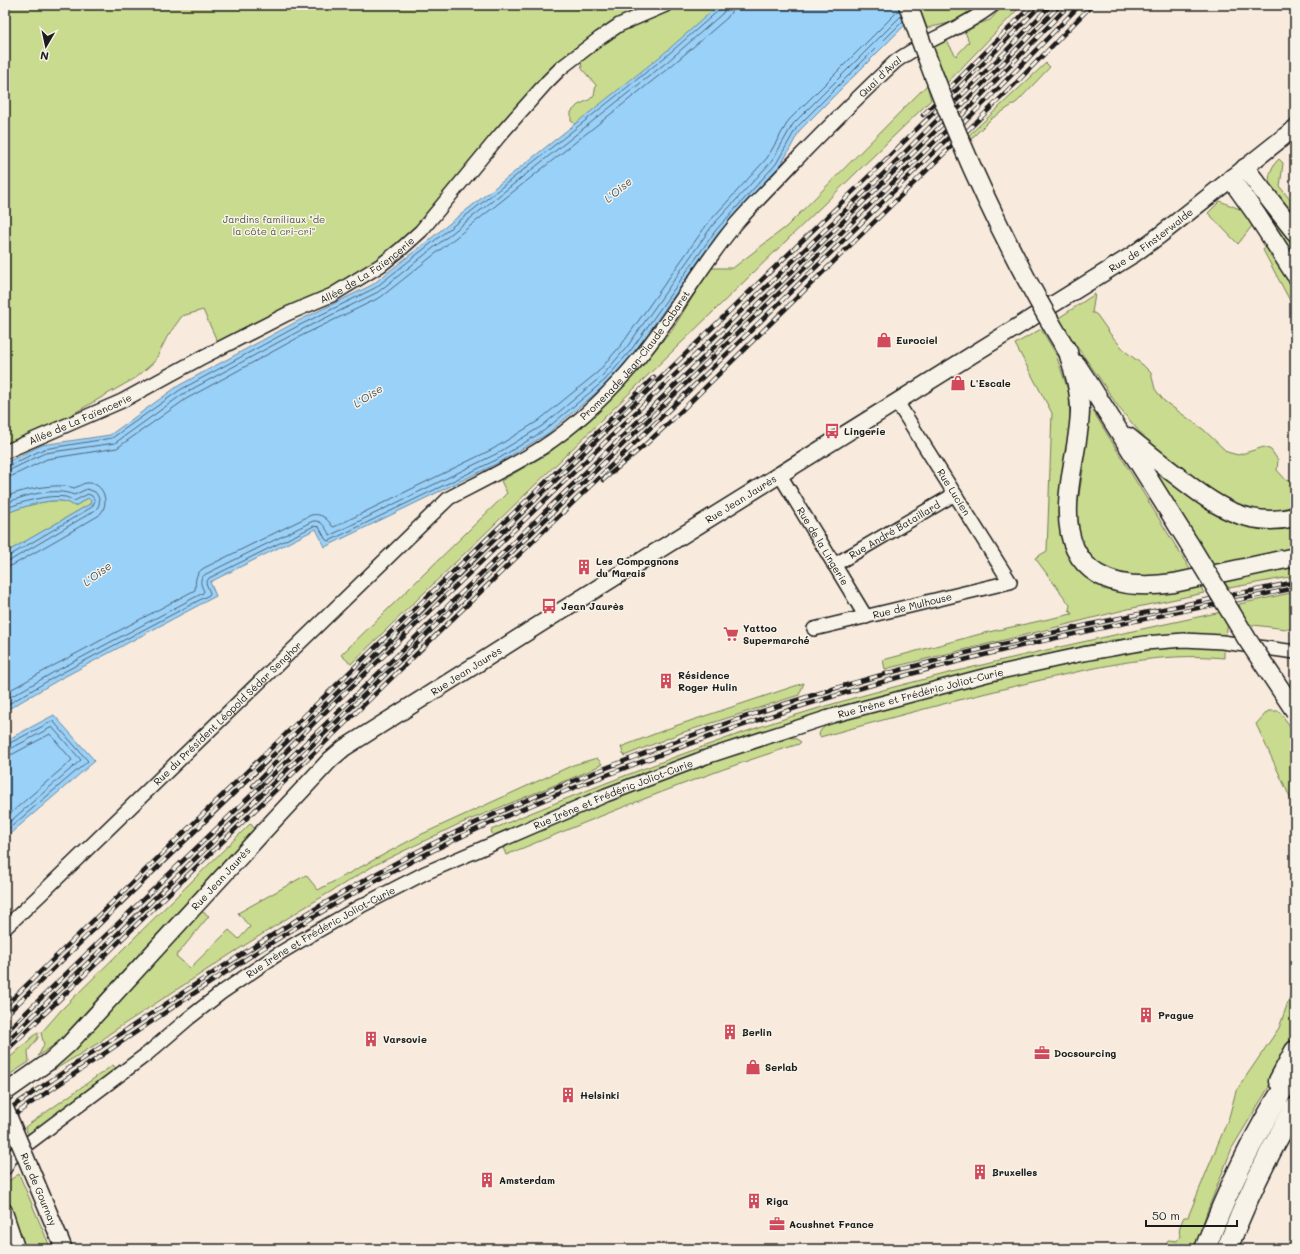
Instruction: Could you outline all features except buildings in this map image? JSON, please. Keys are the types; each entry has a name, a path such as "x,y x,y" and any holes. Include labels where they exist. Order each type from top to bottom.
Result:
{"main road":[{"path":"908,5 930,66 977,179 1027,280 1068,352 1190,545 1226,606 1295,711"},
{"path":"1246,168 1295,232"},
{"path":"1230,179 1256,214 1295,274"},
{"path":"1068,352 1079,394 1080,411 1069,494 1068,520 1070,533 1080,558 1088,567 1103,578 1114,581 1140,585 1157,585 1179,582 1295,557"},
{"path":"1115,426 1202,496 1224,509 1237,515 1257,519 1279,520 1295,516"},
{"path":"1251,1146 1267,1105 1295,1051"},
{"path":"1205,1249 1230,1190 1251,1146 1295,1071"},
{"path":"1227,1249 1255,1182 1295,1108"}],"street":[{"name":"Allée de La Faïencerie","path":"5,452 122,401 199,359 287,314 332,295 377,267 401,249 421,231 500,135 561,68 619,25 666,5"},
{"name":"Quai d'Aval","path":"786,171 895,62 912,51 966,23 993,5"},
{"name":"Rue de Finsterwalde","path":"998,338 1141,249 1295,128"},
{"name":"Promenade Jean-Claude Cabaret","path":"449,498 507,468 543,447 566,430 610,391 652,341 729,233 786,171"},
{"name":"Rue Jean Jaurès","path":"5,1099 68,1045 275,819 330,760 344,748 998,338"},
{"name":"Rue Lucien","path":"897,402 1010,582"},
{"name":"Rue de la Lingerie","path":"780,475 866,617"},
{"name":"Rue André Bataillard","path":"834,565 955,494"},
{"name":"Rue du Président Léopold Sédar Senghor","path":"5,928 449,498"},
{"name":"Rue de Mulhouse","path":"814,629 1010,582"},
{"name":"Rue Irène et Frédéric Joliot-Curie","path":"5,1168 13,1156 147,1054 221,993 300,941 340,917 412,879 611,793 706,757 822,719 973,679 1083,654 1145,643 1184,640 1222,642 1295,652"},
{"name":"Rue de Gournay","path":"5,1099 64,1249"},
{"path":"5,1210 18,1249"}],"green space":[{"name":"Jardins familiaux \"de la côte à cri-cri\"","path":"5,5 649,5 612,22 441,197 403,242 362,271 310,300 218,343 203,310 182,316 167,337 155,361 137,377 64,419 5,445"},
{"path":"687,5 737,5 578,126 571,121 571,112 578,105 589,100 594,95 596,85 582,69 581,60 600,38"},
{"path":"925,5 978,5 954,22 927,28 920,10"},
{"path":"1004,5 1022,5 946,84 932,45 945,38 956,56 969,42 964,29 990,20"},
{"path":"1046,63 1050,67 1017,102 991,119 969,141 967,137"},
{"path":"927,85 931,100 351,664 341,655 507,493 501,481 549,453 609,398 671,332 710,268 733,268 786,227"},
{"path":"1279,159 1283,163 1280,187 1295,206 1295,219 1276,195 1269,182 1272,169"},
{"path":"1220,201 1242,210 1255,222 1238,244 1208,213"},
{"path":"1261,202 1295,243 1295,259 1260,205"},
{"path":"1267,245 1295,293 1295,310 1263,250"},
{"path":"1095,294 1092,313 1097,315 1111,335 1126,352 1151,373 1155,389 1164,401 1204,430 1227,452 1238,455 1264,447 1271,450 1278,460 1277,470 1286,480 1295,482 1295,505 1276,510 1260,511 1241,505 1202,487 1155,450 1119,408 1057,319"},
{"path":"1041,329 1055,352 1069,393 1070,421 1058,513 1064,548 1073,561 1090,579 1101,586 1102,589 1139,592 1199,584 1204,593 1128,609 885,669 883,660 984,633 1072,614 1069,610 1070,605 1035,558 1047,551 1052,413 1015,344"},
{"path":"1093,411 1191,571 1169,575 1134,578 1106,571 1096,562 1084,546 1080,537 1077,507 1083,470 1087,413"},
{"path":"1152,466 1201,504 1234,522 1272,528 1295,525 1295,548 1214,567 1198,539 1150,467"},
{"path":"88,498 91,501 90,504 5,553 5,514 26,506 52,501 67,502 75,506"},
{"path":"1295,566 1295,576 1229,588 1223,580"},
{"path":"1295,592 1295,630 1228,622 1226,636 1174,635 1112,640 1028,659 841,706 724,744 664,766 493,837 491,830 619,778 762,726 850,699 1044,650 1240,608 1239,604"},
{"path":"1189,645 1224,647 1224,658 1177,657 1109,665 986,693 820,737 819,734 821,730 829,723 1018,673 1113,653"},
{"path":"804,683 799,695 681,733 624,756 621,747 675,726"},
{"path":"1268,711 1279,711 1290,726 1295,737 1295,808 1256,724"},
{"path":"784,737 795,738 801,742 799,744 651,796 506,855 502,845 656,781"},
{"path":"597,758 602,764 589,771 457,825 375,865 231,954 109,1034 100,1042 54,1070 201,911 209,916 176,956 190,968 229,930 239,939 250,927 238,913 306,875 318,890 420,835 573,765"},
{"path":"251,823 254,829 57,1043 38,1056 44,1045 41,1033 62,1009"},
{"path":"1295,982 1295,1026 1278,1072 1232,1148 1207,1212 1195,1249 1165,1249 1168,1240 1177,1241 1180,1236 1179,1231 1181,1224 1184,1217 1188,1217 1229,1117 1236,1091 1279,1028"},
{"path":"38,1032 38,1038 28,1051 29,1062 5,1077 5,1062"},
{"path":"113,1065 117,1069 29,1136 25,1127"},
{"path":"19,1174 51,1249 25,1249 22,1242 15,1225 7,1190 7,1182"}],"water":[{"name":"L'Oise","path":"719,5 925,5 800,130 780,167 719,232 634,353 608,383 547,434 500,462 325,547 316,529 210,582 216,596 60,679 5,711 5,553 90,504 91,501 88,498 75,506 68,502 44,502 26,506 5,514 5,463 42,445 110,435 178,386 296,322 372,285 662,55"},
{"path":"54,715 95,761 5,838 5,741"}],"railway":[{"path":"923,115 1032,5"},
{"path":"5,1016 876,169 1041,5"},
{"path":"253,786 313,724 884,173 1051,5"},
{"path":"5,1033 772,291 958,109 1060,5"},
{"path":"5,1043 840,234 963,114 1069,5"},
{"path":"5,1052 769,313 988,99 1080,5"},
{"path":"603,480 671,421 1017,82 1092,5"},
{"path":"5,1006 654,377"},
{"path":"5,1112 199,982 340,894 450,835 546,792 620,762 712,728 813,695 881,675 1057,632 1295,582"},
{"path":"5,1122 230,969 333,905 440,847 504,817 590,781 739,726 912,674 998,651 1295,588"}],"place":[{"name":"Eurociel","path":"884,340"},
{"name":"L'Escale","path":"958,383"},
{"name":"Lingerie","path":"832,431"},
{"name":"Les Compagnons du Marais","path":"584,567"},
{"name":"Jean Jaurès","path":"549,606"},
{"name":"Yattoo Supermarché","path":"731,634"},
{"name":"Résidence Roger Hulin","path":"666,681"},
{"name":"Prague","path":"1146,1015"},
{"name":"Berlin","path":"730,1032"},
{"name":"Varsovie","path":"371,1039"},
{"name":"Docsourcing","path":"1042,1053"},
{"name":"Serlab","path":"753,1067"},
{"name":"Helsinki","path":"568,1095"},
{"name":"Bruxelles","path":"980,1172"},
{"name":"Amsterdam","path":"487,1180"},
{"name":"Riga","path":"754,1201"},
{"name":"Acushnet France","path":"777,1224"}]}
